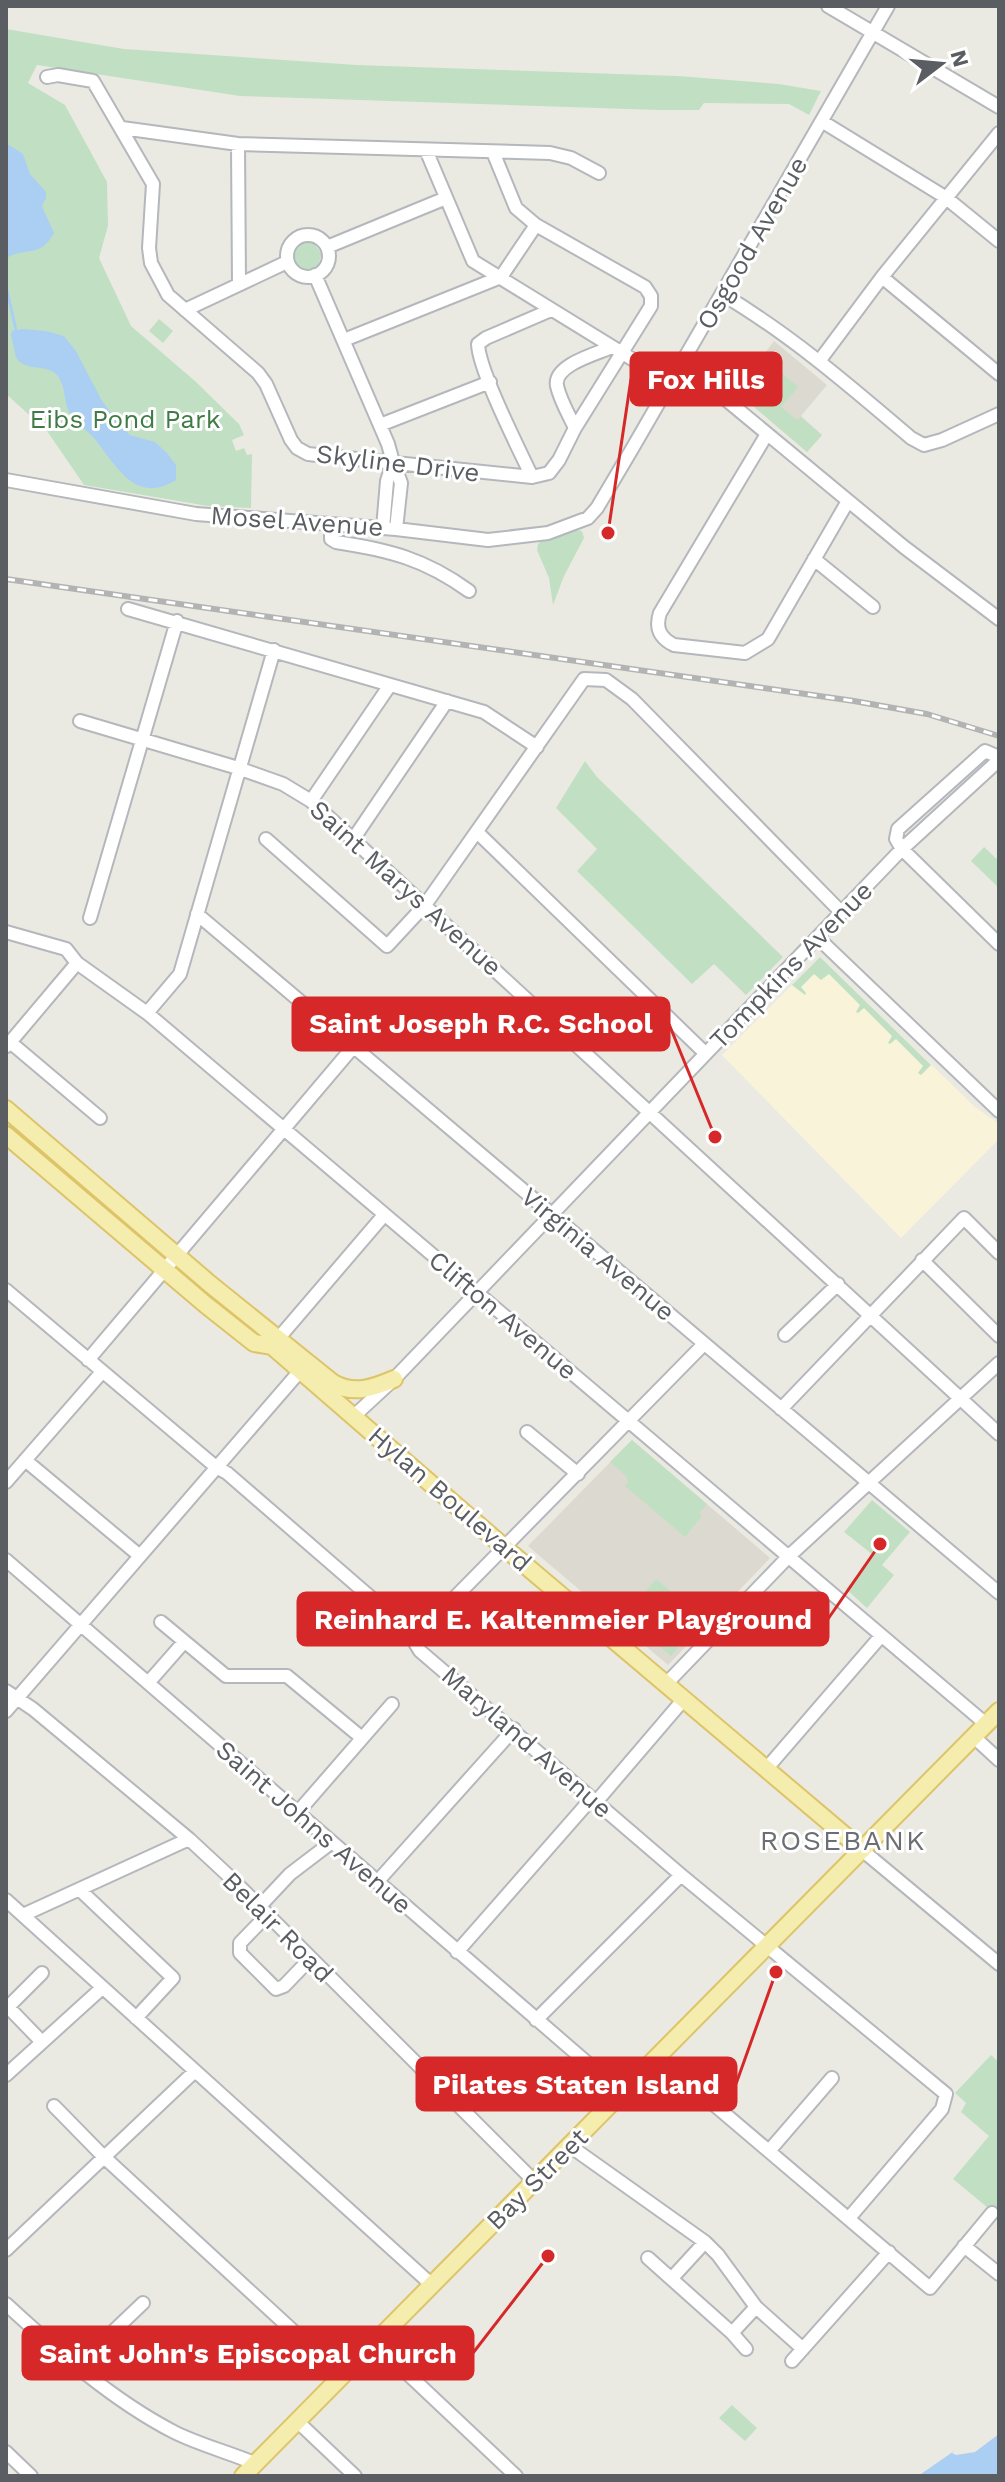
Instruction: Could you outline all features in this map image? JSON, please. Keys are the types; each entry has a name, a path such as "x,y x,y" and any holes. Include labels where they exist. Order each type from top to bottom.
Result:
{"main road":[{"name":"Hylan Boulevard","path":"6,1109 177,1255 274,1343 300,1371 862,1850"},
{"name":"Hylan Boulevard","path":"6,1135 254,1343 274,1343"},
{"path":"274,1343 338,1386 364,1389 394,1379"},
{"name":"Bay Street","path":"243,2476 999,1711"}],"street":[{"path":"828,6 999,107"},
{"name":"Osgood Avenue","path":"588,518 597,508 683,364 888,6"},
{"name":"Skyline Drive","path":"47,77 58,75 93,81 153,184 149,248 152,266 168,295 258,373 297,448 308,454 532,477"},
{"path":"823,122 945,197 999,241"},
{"path":"122,128 238,144 561,155 599,173"},
{"path":"820,360 945,197 999,133"},
{"path":"238,144 239,284"},
{"path":"426,150 473,261 642,363 643,367 673,380"},
{"path":"493,152 516,208 536,225 649,291 651,306 616,350 559,460 549,473 532,477 478,353 478,344 551,310"},
{"path":"327,247 446,198"},
{"path":"344,340 501,277 536,225"},
{"path":"302,235 316,236 327,247 328,264 315,275 300,276 287,262 291,242 302,235"},
{"path":"185,310 287,262"},
{"path":"315,275 380,425 401,483 389,528"},
{"path":"882,277 999,374"},
{"path":"722,294 820,360 911,438 924,445 999,414"},
{"path":"575,428 556,384 557,375 563,368 616,350"},
{"path":"683,364 904,547 999,619"},
{"path":"380,425 490,382"},
{"path":"767,434 660,613 658,630 666,641 674,645 745,653 755,649 768,639 848,501"},
{"name":"Mosel Avenue","path":"6,480 196,514 389,528 488,540 548,533 588,518"},
{"path":"331,524 331,539 336,542 385,549 413,559 443,572 469,591"},
{"path":"814,559 873,607"},
{"path":"128,609 484,712 537,747"},
{"path":"90,918 177,621"},
{"path":"147,1013 180,974 274,650"},
{"path":"266,839 387,946 425,905 584,679 606,680 632,699 842,913"},
{"path":"311,801 390,685"},
{"path":"354,838 447,701"},
{"name":"Saint Marys Avenue","path":"80,721 238,768 283,784 311,801 999,1434"},
{"path":"998,760 985,751 898,829 896,839 902,849 999,944"},
{"name":"Tompkins Avenue","path":"354,1416 394,1379 902,849 998,760"},
{"path":"477,832 705,1053"},
{"name":"Virginia Avenue","path":"197,914 999,1593"},
{"name":"Clifton Avenue","path":"6,932 66,949 77,963 147,1013 881,1636 980,1730 999,1760"},
{"path":"818,938 999,1111"},
{"path":"77,963 8,1045 100,1118"},
{"path":"88,1360 354,1046"},
{"path":"274,1343 384,1215"},
{"path":"781,1409 964,1218 999,1253"},
{"path":"922,1260 999,1336"},
{"path":"785,1335 838,1284"},
{"name":"Maryland Avenue","path":"6,1290 383,1607 406,1628 420,1651 681,1875 946,2094 942,2109 849,2218"},
{"path":"413,1640 704,1344"},
{"path":"666,1684 788,1557 999,1363"},
{"path":"6,1711 11,1694 81,1626 300,1371"},
{"path":"6,1482 102,1372"},
{"path":"527,1432 578,1474"},
{"path":"25,1460 140,1556"},
{"name":"Saint Johns Avenue","path":"6,1560 622,2093"},
{"path":"161,1622 226,1676 287,1676 362,1738"},
{"path":"767,1768 881,1636"},
{"path":"148,1683 184,1642"},
{"name":"Belair Road","path":"11,1694 189,1839 534,2181"},
{"path":"457,1952 684,1699"},
{"path":"298,1812 392,1704"},
{"path":"377,1882 514,1729"},
{"path":"23,1915 189,1839"},
{"path":"310,1959 284,1986 276,1989 240,1953 240,1943 304,1861 332,1842"},
{"name":"Hylan Boulevard","path":"862,1850 999,1964"},
{"path":"536,2020 681,1875"},
{"path":"80,1890 173,1978 136,2018"},
{"path":"6,1900 432,2285"},
{"path":"42,1973 7,2008 42,2042"},
{"path":"6,2075 102,1988"},
{"path":"658,2057 930,2288 992,2213"},
{"path":"6,2250 194,2072"},
{"path":"769,2151 832,2078"},
{"path":"54,2106 104,2157 342,2376"},
{"path":"570,2146 705,2242 756,2307 803,2349"},
{"path":"672,2278 705,2242"},
{"path":"964,2246 999,2274"},
{"path":"792,2361 889,2252"},
{"path":"648,2258 746,2349"},
{"path":"77,2366 143,2303"},
{"path":"7,2306 77,2366 150,2419 197,2443 254,2463"},
{"path":"732,2333 756,2307"},
{"path":"375,2343 516,2476"},
{"path":"297,2421 355,2476"},
{"path":"6,2452 31,2476"}],"shaded area":[{"path":"774,341 827,385 801,416 822,435 807,452 736,391"},
{"path":"820,957 975,1107 999,1124 999,1139 901,1238 722,1055"},
{"path":"632,1440 770,1558 668,1665 528,1546"}],"green space":[{"name":"Eibs Pond Park","path":"6,29 124,49 357,65 678,76 779,84 821,91 809,115 789,104 704,103 699,110 658,110 240,96 37,65 28,83 65,105 107,182 108,226 99,258 131,326 239,424 244,435 232,440 236,451 244,448 247,455 252,454 251,508 208,506 84,485 47,431 6,394"},
{"path":"302,241 312,242 322,253 318,266 311,271 298,269 292,261 294,247"},
{"path":"159,319 173,331 163,343 149,331"},
{"path":"779,371 798,387 781,407 797,420 801,417 822,435 807,452 741,396 751,382 762,391"},
{"path":"576,530 582,531 584,538 553,605 549,578 537,550 538,544"},
{"path":"585,761 597,777 783,957 746,995 714,964 692,984 577,871 597,849 556,808"},
{"path":"984,847 999,861 999,888 971,861"},
{"path":"820,957 931,1065 921,1075 918,1073 923,1066 896,1039 888,1043 892,1036 864,1008 856,1012 860,1005 829,974 821,980 814,974 801,987 805,995 792,985"},
{"path":"6,1123 39,1146 159,1248 157,1250 6,1130"},
{"path":"632,1440 707,1504 699,1513 702,1516 685,1537 625,1486 628,1482 626,1476 610,1462"},
{"path":"872,1500 910,1532 882,1565 894,1575 867,1608 846,1589 873,1555 844,1532"},
{"path":"656,1579 702,1618 671,1656 625,1617"},
{"path":"991,2055 999,2062 999,2217 953,2179 989,2136 961,2112 966,2103 955,2093"},
{"path":"732,2405 757,2428 745,2441 719,2418"}],"water":[{"path":"6,143 23,154 30,174 46,192 42,206 54,233 40,249 8,257 6,278"},
{"path":"23,329 64,336 119,424 130,435 155,442 167,453 176,465 176,480 162,487 150,488 139,486 120,472 94,438 71,415 57,375 25,365 17,359 11,335 12,331"},
{"path":"999,2420 999,2476 918,2476"}],"pier":[{"path":"999,2416 999,2434 975,2452 952,2453 978,2428"}],"waterway":[{"path":"6,286 16,330"}],"railway":[{"path":"6,579 854,701 927,714 999,736"}],"place":[{"name":"Fox Hills","path":"608,533"},
{"name":"Saint Joseph R.C. School","path":"715,1137"},
{"name":"Reinhard E. Kaltenmeier Playground","path":"880,1544"},
{"name":"Pilates Staten Island","path":"776,1972"},
{"name":"Saint John's Episcopal Church","path":"548,2256"}],"district":[{"name":"ROSEBANK","path":"843,1840"}]}
